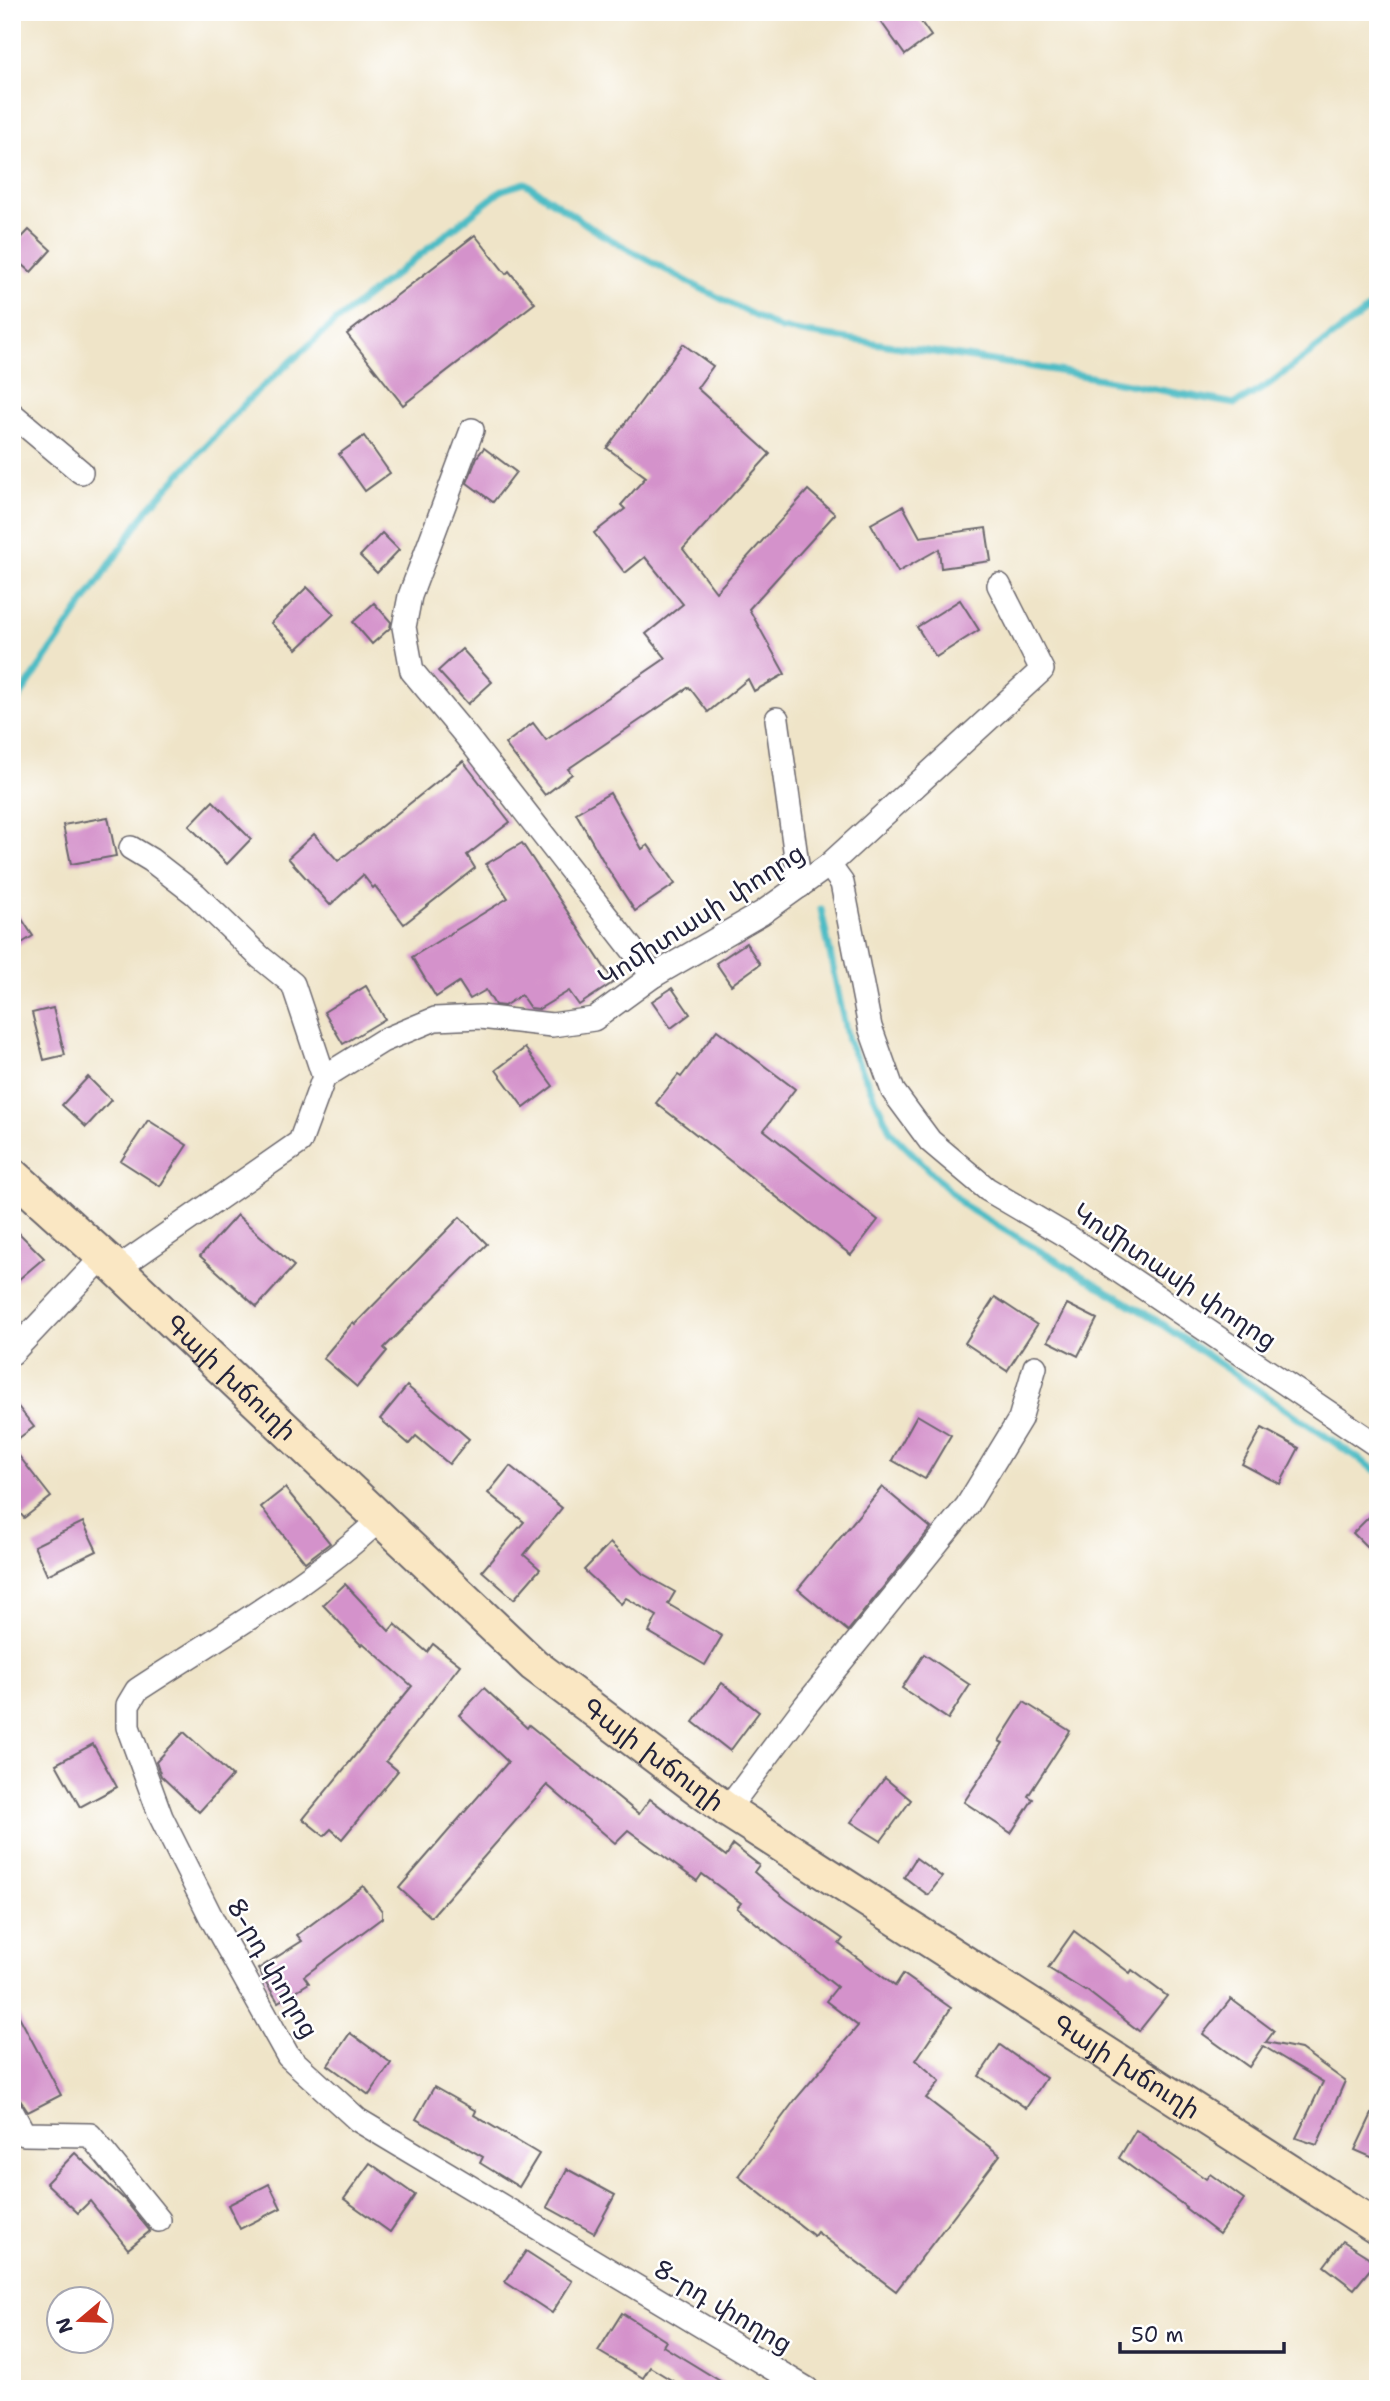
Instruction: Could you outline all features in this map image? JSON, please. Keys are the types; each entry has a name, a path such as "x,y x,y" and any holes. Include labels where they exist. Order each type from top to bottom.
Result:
{"main road":[{"name":"Գայի խճուղի","path":"12,1174 534,1665 727,1810 1378,2228"}],"street":[{"path":"12,414 81,472"},
{"path":"472,430 410,596 404,627 412,671 467,737 653,976"},
{"path":"829,864 1042,670 999,585"},
{"path":"777,719 800,886"},
{"path":"12,1353 109,1263 300,1142 324,1077 292,984 195,894 131,848"},
{"name":"Կոմիտասի փողոց","path":"324,1077 382,1041 435,1019 480,1017 552,1025 594,1019 653,976 762,913 829,864 842,883 870,1027 894,1091 930,1141 987,1189 1070,1238 1378,1446"},
{"path":"727,1810 813,1696 967,1506 1020,1419 1035,1367"},
{"name":"8-րդ փողոց","path":"379,1520 353,1545 312,1574 137,1690 128,1705 128,1727 172,1840 213,1921 288,2056 358,2120 807,2389"},
{"path":"12,2112 24,2134 90,2135 159,2220"}],"building":[{"path":"874,12 914,12 931,36 905,55"},
{"path":"29,230 51,250 31,272 12,255 12,248"},
{"path":"475,235 506,274 509,271 535,303 403,405 347,334"},
{"path":"683,344 713,366 697,388 770,454 683,549 716,592 808,490 835,514 749,609 785,674 754,691 748,679 708,712 689,687 568,769 572,774 545,795 505,744 533,723 546,740 666,658 646,634 683,604 645,557 625,573 594,533 625,509 621,505 646,477 607,448"},
{"path":"364,436 390,473 365,491 339,454"},
{"path":"484,448 516,472 493,502 467,483 477,457"},
{"path":"903,506 920,537 986,528 991,561 941,568 939,549 898,572 871,524"},
{"path":"382,533 399,550 377,573 360,556"},
{"path":"307,587 334,614 297,649 271,623"},
{"path":"960,600 979,630 936,657 917,627"},
{"path":"374,603 391,622 390,628 372,644 353,622"},
{"path":"462,649 492,682 468,704 438,671"},
{"path":"463,761 510,822 467,855 475,868 404,924 375,886 373,888 363,875 330,905 288,858 314,834 338,861"},
{"path":"610,793 642,849 648,845 675,884 635,911 576,813"},
{"path":"213,801 251,839 227,864 189,826"},
{"path":"108,817 116,856 71,864 63,825"},
{"path":"522,843 614,982 579,1005 569,991 539,1009 530,1008 521,995 504,1006 495,1005 486,990 470,999 459,982 436,997 412,957 508,898 486,864"},
{"path":"12,904 33,936 12,949"},
{"path":"746,943 760,964 731,985 716,963"},
{"path":"366,986 385,1019 343,1044 324,1012"},
{"path":"672,988 690,1014 671,1028 652,1001"},
{"path":"53,1008 65,1055 44,1060 32,1013"},
{"path":"717,1030 795,1089 764,1130 878,1220 851,1255 656,1103 678,1075 681,1077"},
{"path":"525,1048 553,1086 524,1108 496,1070"},
{"path":"88,1077 111,1100 86,1127 62,1105"},
{"path":"148,1120 187,1145 160,1186 121,1161"},
{"path":"237,1215 294,1266 257,1307 200,1256"},
{"path":"460,1217 487,1244 384,1348 387,1351 357,1387 323,1358 353,1322 355,1324"},
{"path":"12,1226 44,1258 12,1285"},
{"path":"995,1297 1037,1325 1007,1371 965,1343"},
{"path":"1067,1304 1097,1319 1078,1356 1048,1341"},
{"path":"407,1386 469,1439 449,1464 416,1436 409,1444 380,1419"},
{"path":"12,1399 34,1427 12,1443"},
{"path":"917,1415 951,1435 925,1479 892,1460"},
{"path":"1262,1428 1299,1448 1280,1484 1242,1464"},
{"path":"12,1447 51,1497 24,1518 12,1504"},
{"path":"510,1466 562,1508 524,1555 540,1569 514,1599 482,1571 524,1522 488,1493"},
{"path":"882,1487 931,1528 848,1631 798,1589"},
{"path":"285,1488 330,1543 305,1562 261,1507"},
{"path":"1378,1508 1378,1558 1353,1533"},
{"path":"83,1522 97,1551 47,1575 34,1546"},
{"path":"610,1543 643,1574 675,1592 668,1604 722,1636 705,1665 649,1632 657,1616 626,1598 621,1604 584,1570"},
{"path":"345,1584 389,1631 395,1624 427,1652 433,1644 460,1665 386,1761 398,1771 342,1839 331,1829 324,1836 303,1819 412,1686 363,1643 361,1645 323,1605"},
{"path":"924,1654 970,1685 948,1719 902,1688"},
{"path":"722,1683 759,1712 730,1751 693,1722"},
{"path":"484,1688 527,1728 529,1725 639,1814 650,1799 726,1856 733,1845 759,1865 754,1872 787,1900 843,1939 839,1944 895,1986 903,1974 951,2008 916,2060 940,2081 926,2098 1000,2155 896,2291 817,2232 814,2236 738,2176 795,2100 858,2026 826,2001 837,1987 737,1908 741,1903 702,1874 697,1881 628,1830 615,1843 547,1785 431,1917 399,1888 508,1762 459,1715"},
{"path":"1024,1702 1070,1731 1028,1796 1033,1799 1011,1833 964,1802 1003,1743 999,1741"},
{"path":"184,1732 232,1776 199,1812 161,1776 156,1762"},
{"path":"93,1744 117,1787 80,1807 56,1764"},
{"path":"885,1778 911,1800 881,1841 851,1822"},
{"path":"916,1858 942,1877 928,1895 904,1877"},
{"path":"363,1886 382,1911 382,1918 304,1976 309,1983 278,2002 258,1969 302,1941 297,1935"},
{"path":"1074,1931 1130,1973 1132,1970 1167,1996 1139,2031 1086,1990 1048,1968"},
{"path":"1231,1999 1274,2031 1266,2042 1301,2049 1345,2081 1317,2145 1296,2138 1323,2082 1263,2046 1249,2067 1203,2034"},
{"path":"12,2003 61,2095 28,2112 20,2100 12,2098"},
{"path":"350,2033 391,2063 369,2095 328,2065"},
{"path":"1000,2045 1046,2078 1026,2108 979,2076"},
{"path":"434,2087 476,2111 474,2115 539,2154 519,2187 480,2163 483,2157 416,2119"},
{"path":"1378,2101 1378,2160 1355,2150"},
{"path":"1136,2130 1206,2179 1210,2174 1244,2199 1219,2234 1119,2158"},
{"path":"75,2153 125,2200 150,2231 128,2249 90,2201 78,2213 46,2183"},
{"path":"370,2163 415,2195 390,2232 344,2199"},
{"path":"567,2169 615,2195 594,2233 547,2207"},
{"path":"269,2184 281,2208 240,2229 228,2205"},
{"path":"1343,2241 1376,2262 1354,2289 1324,2266"},
{"path":"526,2251 572,2281 552,2313 505,2282"},
{"path":"622,2313 666,2341 663,2346 733,2389 686,2389 650,2367 643,2378 598,2351"}],"waterway":[{"path":"12,708 147,510 249,399 335,322 502,190 525,183 601,234 781,329 1053,370 1235,404 1265,387 1378,302"},
{"path":"821,909 848,1041 891,1132 966,1207 1151,1317 1378,1472"}]}
